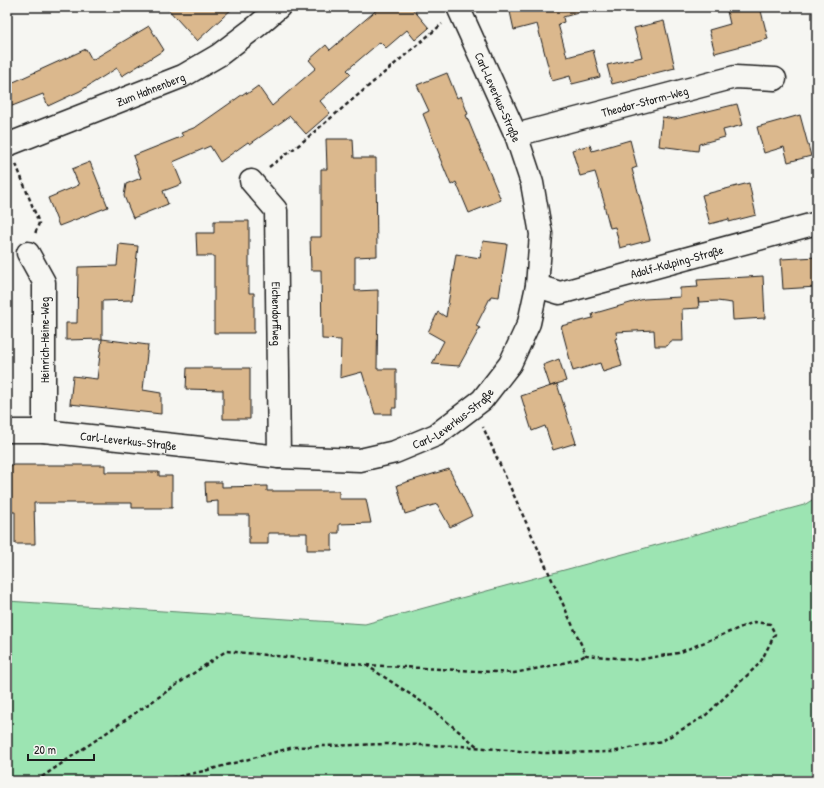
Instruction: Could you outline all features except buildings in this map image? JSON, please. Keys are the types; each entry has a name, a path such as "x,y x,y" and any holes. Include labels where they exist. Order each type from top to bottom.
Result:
{"street":[{"name":"Zum Hahnenberg","path":"8,145 183,76 219,55 258,26 279,7"},
{"name":"Carl-Leverkus-Straße","path":"7,431 44,431 279,457 360,460 395,452 436,435 482,400 510,364 529,323 538,286 541,234 532,183 516,135 458,8"},
{"name":"Theodor-Storm-Weg","path":"516,135 735,77 775,79"},
{"name":"Eichendorffweg","path":"251,181 276,210 279,457"},
{"name":"Adolf-Kolping-Straße","path":"538,286 560,293 817,223"},
{"name":"Heinrich-Heine-Weg","path":"28,253 44,282 44,431"}],"path":[{"path":"251,181 300,144 458,8"},
{"path":"8,145 39,223 28,253"},
{"path":"474,407 586,655"},
{"path":"36,781 226,651 366,665 514,673 555,665 578,659 586,655 637,660 678,653 754,622 770,624 775,634 760,663 705,716 662,741 612,752 542,753 479,748 386,744 294,747 204,771 158,781"},
{"path":"366,665 425,704 479,748"}],"green space":[{"path":"817,497 817,781 7,781 7,601 365,624 804,505"}]}
